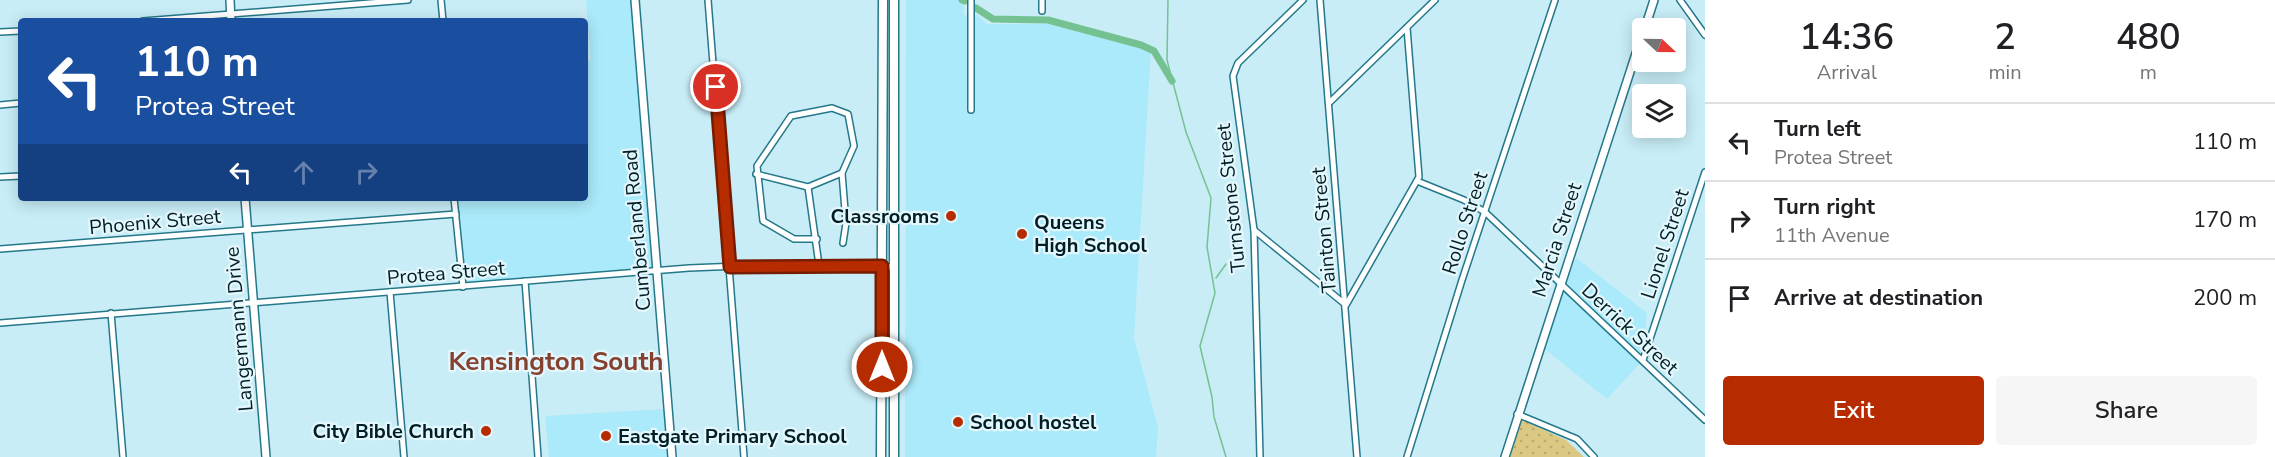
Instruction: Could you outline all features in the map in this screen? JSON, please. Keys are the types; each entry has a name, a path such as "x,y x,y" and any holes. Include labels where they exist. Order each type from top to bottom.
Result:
{"main road":[{"path":"230,0 231,18"},
{"name":"Cumberland Road","path":"635,0 672,457"},
{"path":"881,457 883,0"},
{"path":"894,0 894,457"},
{"path":"1648,18 1654,0"},
{"name":"Marcia Street","path":"1505,457 1517,414 1632,65"},
{"name":"Langermann Drive","path":"245,201 266,457"}],"street":[{"path":"231,18 408,0"},
{"path":"441,0 442,18"},
{"path":"708,0 744,457"},
{"path":"971,0 971,110"},
{"path":"1042,0 1042,11"},
{"name":"Turnstone Street","path":"1260,457 1254,230 1234,72 1244,58 1303,0"},
{"name":"Tainton Street","path":"1320,0 1357,457"},
{"path":"1329,104 1435,0"},
{"name":"Rollo Street","path":"1407,457 1555,0"},
{"path":"1680,0 1705,35"},
{"path":"1254,230 1346,305 1417,181 1419,159 1407,28"},
{"path":"0,32 18,31"},
{"path":"0,105 18,103"},
{"path":"817,239 794,239 765,223 762,218 756,174 757,166 767,149 791,117 832,108 846,112 852,122 854,146 842,174 846,223 843,243"},
{"name":"Lionel Street","path":"1643,360 1705,172"},
{"path":"756,174 808,187 842,174"},
{"path":"0,177 18,176"},
{"name":"Derrick Street","path":"1417,181 1464,200 1485,212 1705,420"},
{"path":"808,187 819,265"},
{"path":"454,201 464,287"},
{"name":"Phoenix Street","path":"0,249 456,214"},
{"name":"Protea Street","path":"0,323 658,271 819,265 895,267"},
{"path":"525,281 538,457"},
{"path":"390,292 404,457"},
{"path":"111,313 123,457"},
{"path":"1517,414 1577,439 1594,457"}],"shaded area":[{"path":"586,0 633,0 657,273 460,287 454,201 588,201 588,60 591,60"},
{"name":"Queens High School","path":"906,0 958,0 964,4 964,15 978,15 986,24 1047,24 1151,49 1134,338 1158,427 1156,457 905,457"},
{"path":"1576,258 1647,313 1642,361 1607,399 1541,346"},
{"name":"Eastgate Primary School","path":"664,409 667,457 549,457 545,416"},
{"path":"1520,419 1566,440 1584,457 1508,457"}],"waterway":[{"path":"1168,0 1167,60 1186,132 1211,198 1207,247 1215,293 1200,346 1212,397 1214,417 1226,457"},
{"path":"976,8 993,19 1048,20 1141,45 1154,51 1172,81"},
{"path":"1216,278 1226,264"}],"place":[{"name":"Classrooms","path":"951,216"},
{"name":"Queens High School","path":"1022,234"},
{"name":"School hostel","path":"958,422"},
{"name":"City Bible Church","path":"486,431"},
{"name":"Eastgate Primary School","path":"606,436"}],"district":[{"name":"Kensington South","path":"556,361"}],"route":[{"path":"716,87 730,267 882,266 882,367"}]}
